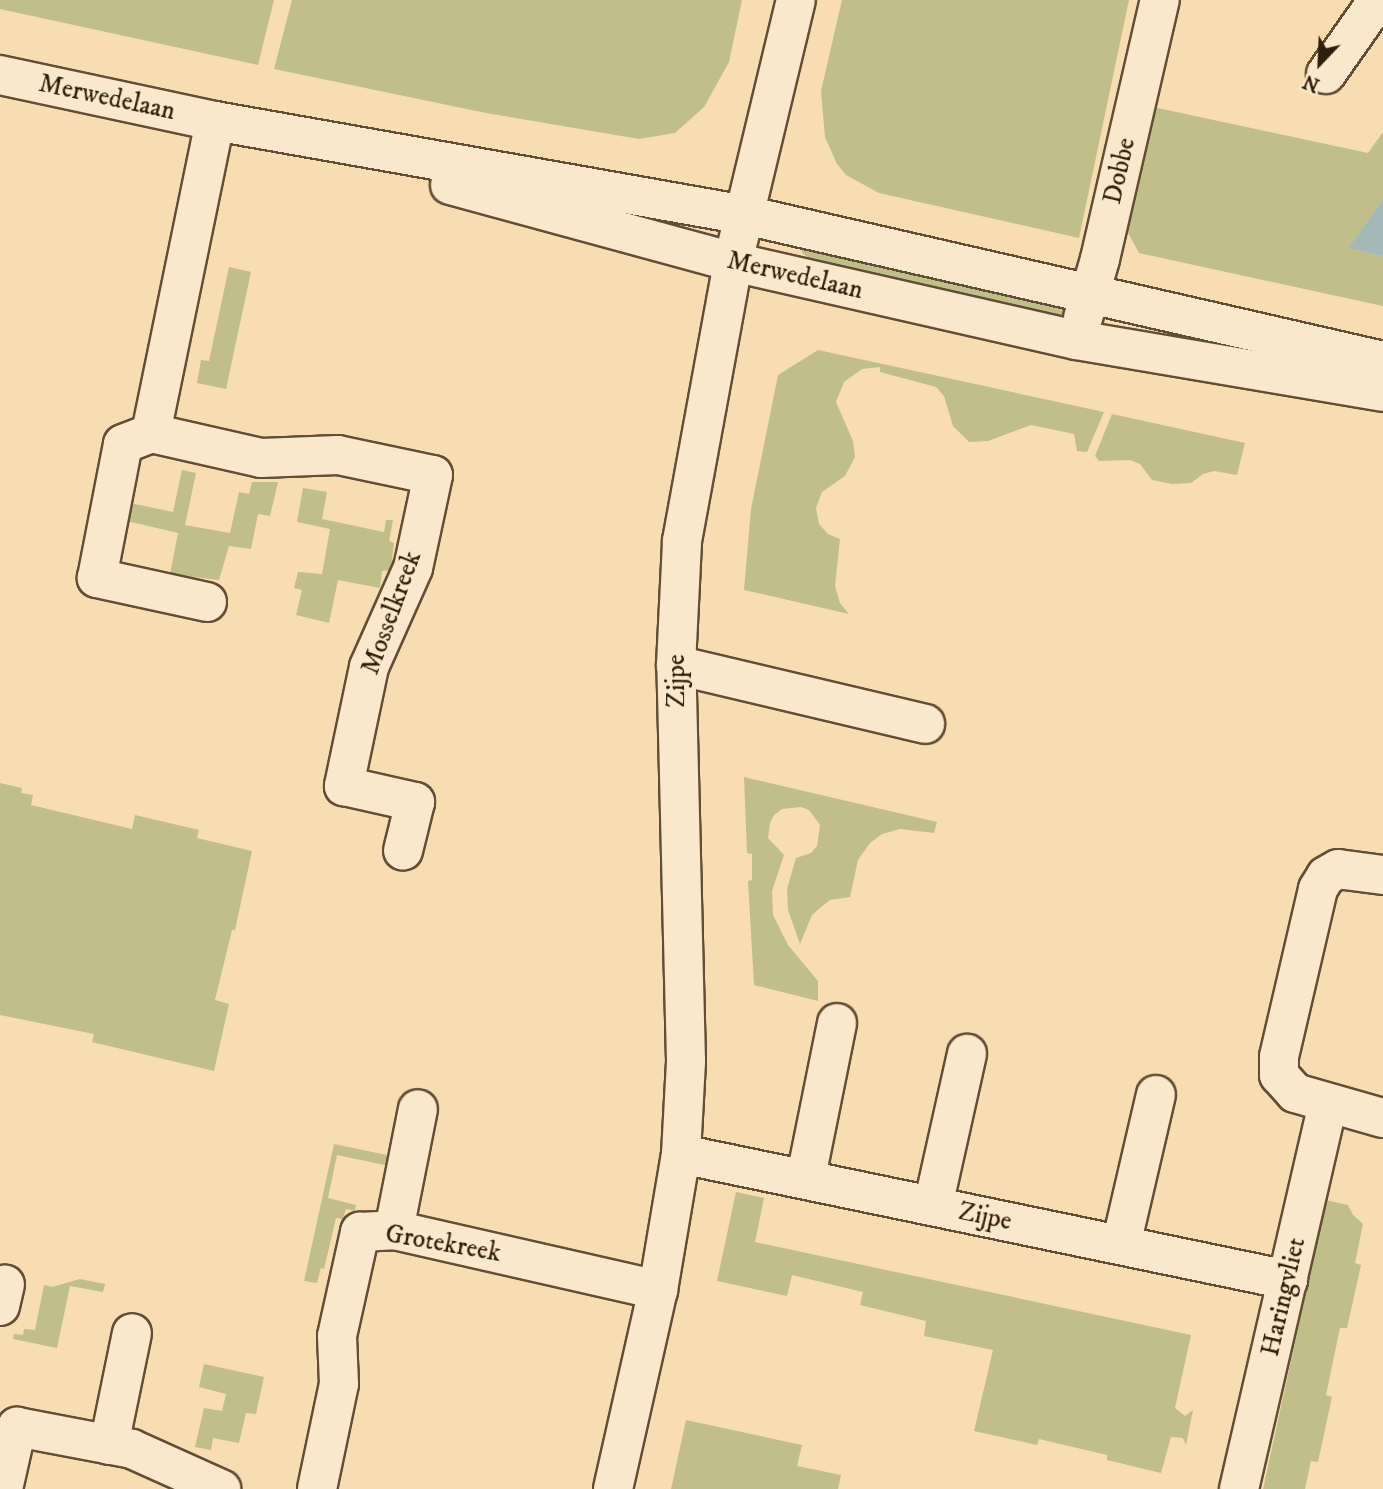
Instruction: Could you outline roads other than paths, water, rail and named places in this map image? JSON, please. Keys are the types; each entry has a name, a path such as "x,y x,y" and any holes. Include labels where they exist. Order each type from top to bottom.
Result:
{"street":[{"path":"745,215 796,0"},
{"name":"Dobbe","path":"1076,340 1092,293 1160,0"},
{"path":"1326,74 1378,0"},
{"name":"Merwedelaan","path":"0,75 215,121 745,215 1383,361"},
{"path":"207,601 97,578 123,444 151,433 215,121"},
{"name":"Merwedelaan","path":"215,121 733,262 1076,340 1383,392"},
{"name":"Zijpe","path":"614,1489 658,1290 681,1154 686,1061 676,665 682,541 733,262 745,215"},
{"name":"Mosselkreek","path":"151,433 261,458 338,455 433,475 414,568 369,667 344,786 415,802 402,851"},
{"path":"676,665 925,724"},
{"path":"1383,875 1338,869 1326,876 1318,889 1279,1057 1279,1075 1295,1093 1328,1105 1383,1118"},
{"path":"806,1177 837,1023"},
{"path":"933,1206 967,1054"},
{"path":"1121,1245 1156,1095"},
{"name":"Haringvliet","path":"1239,1489 1328,1105"},
{"path":"394,1230 418,1109"},
{"name":"Zijpe","path":"681,1154 806,1177 1288,1280"},
{"name":"Grotekreek","path":"317,1489 339,1384 337,1336 360,1232 394,1230 658,1290"},
{"path":"109,1445 132,1334"},
{"path":"3,1489 8,1418 132,1449 221,1489"}]}
